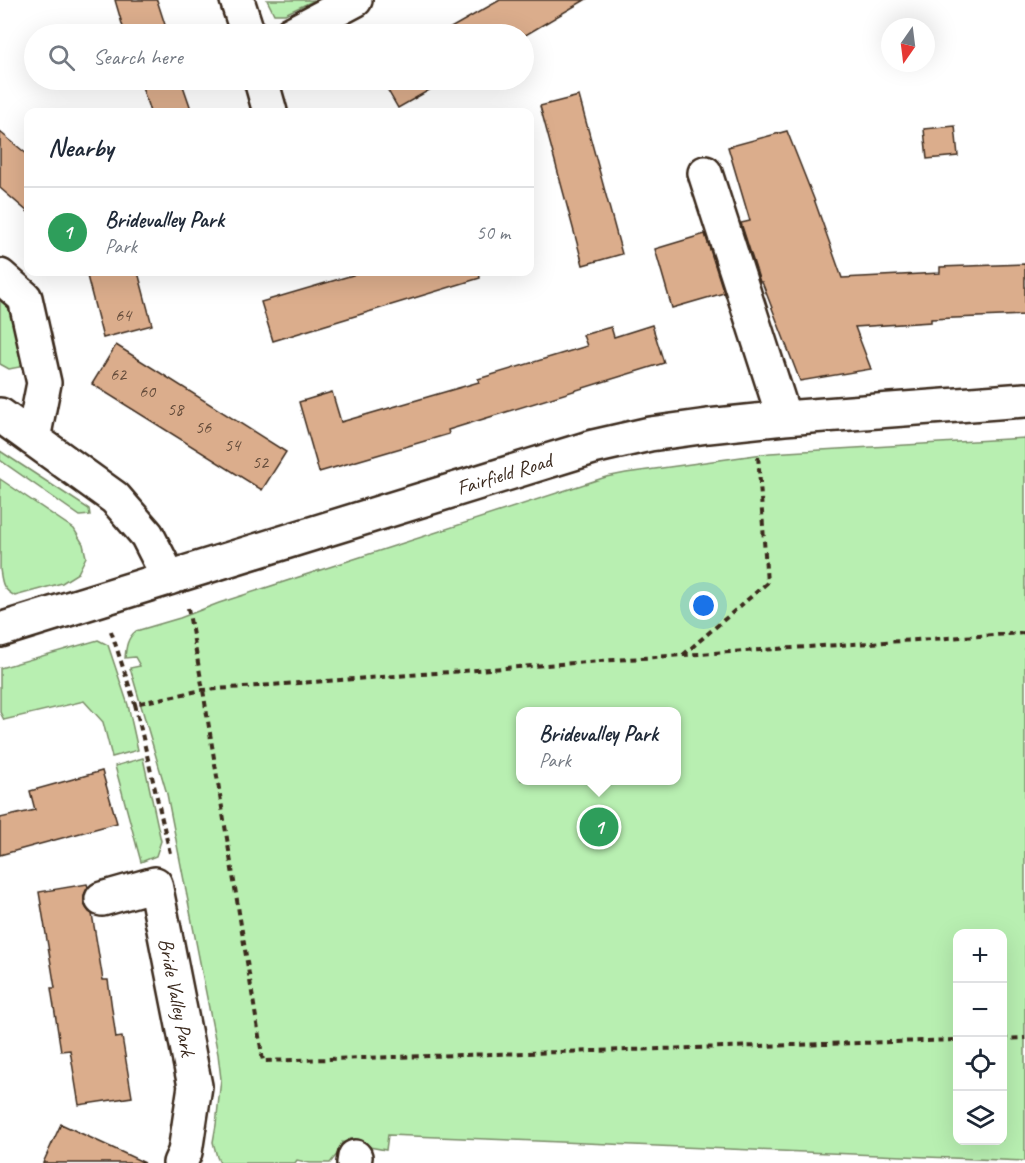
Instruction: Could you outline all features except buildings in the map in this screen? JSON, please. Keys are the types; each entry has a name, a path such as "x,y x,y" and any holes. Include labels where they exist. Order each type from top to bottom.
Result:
{"street":[{"path":"237,0 245,24"},
{"path":"310,24 355,0"},
{"path":"264,90 269,108"},
{"path":"705,173 783,418"},
{"path":"0,276 25,298 44,383 33,439"},
{"name":"Fairfield Road","path":"0,630 592,447 650,434 783,418 1025,400"},
{"path":"0,415 115,498 178,575"},
{"path":"102,899 155,884"},
{"name":"Bride Valley Park","path":"155,884 195,1086 184,1152 180,1163"}],"path":[{"path":"683,655 767,583 757,450"},
{"path":"178,575 188,606 203,690 263,1061 953,1040"},
{"path":"97,600 110,630 135,704 172,865 155,884"},
{"path":"135,704 203,690 1025,633"},
{"path":"1007,1039 1025,1038"}],"green space":[{"path":"267,0 315,0 285,14 274,14"},
{"path":"3,298 9,299 25,366 9,369 0,364 0,301"},
{"path":"1025,438 1025,1161 388,1135 386,1150 342,1142 338,1153 330,1163 310,1163 297,1160 295,1163 220,1163 213,1142 221,1079 218,1054 167,794 130,668 140,666 135,657 125,658 129,640 136,631 606,477 770,453"},
{"path":"0,451 89,509 90,515 80,516 0,460"},
{"path":"0,479 74,529 83,544 86,557 78,573 62,583 15,596 5,588 0,569"},
{"path":"98,640 108,645 128,705 138,750 112,757 103,722 84,701 4,720 0,712 0,668"},
{"path":"143,758 161,841 156,856 141,862 115,766"}],"place":[{"name":"Bridevalley Park","path":"599,827"}]}
